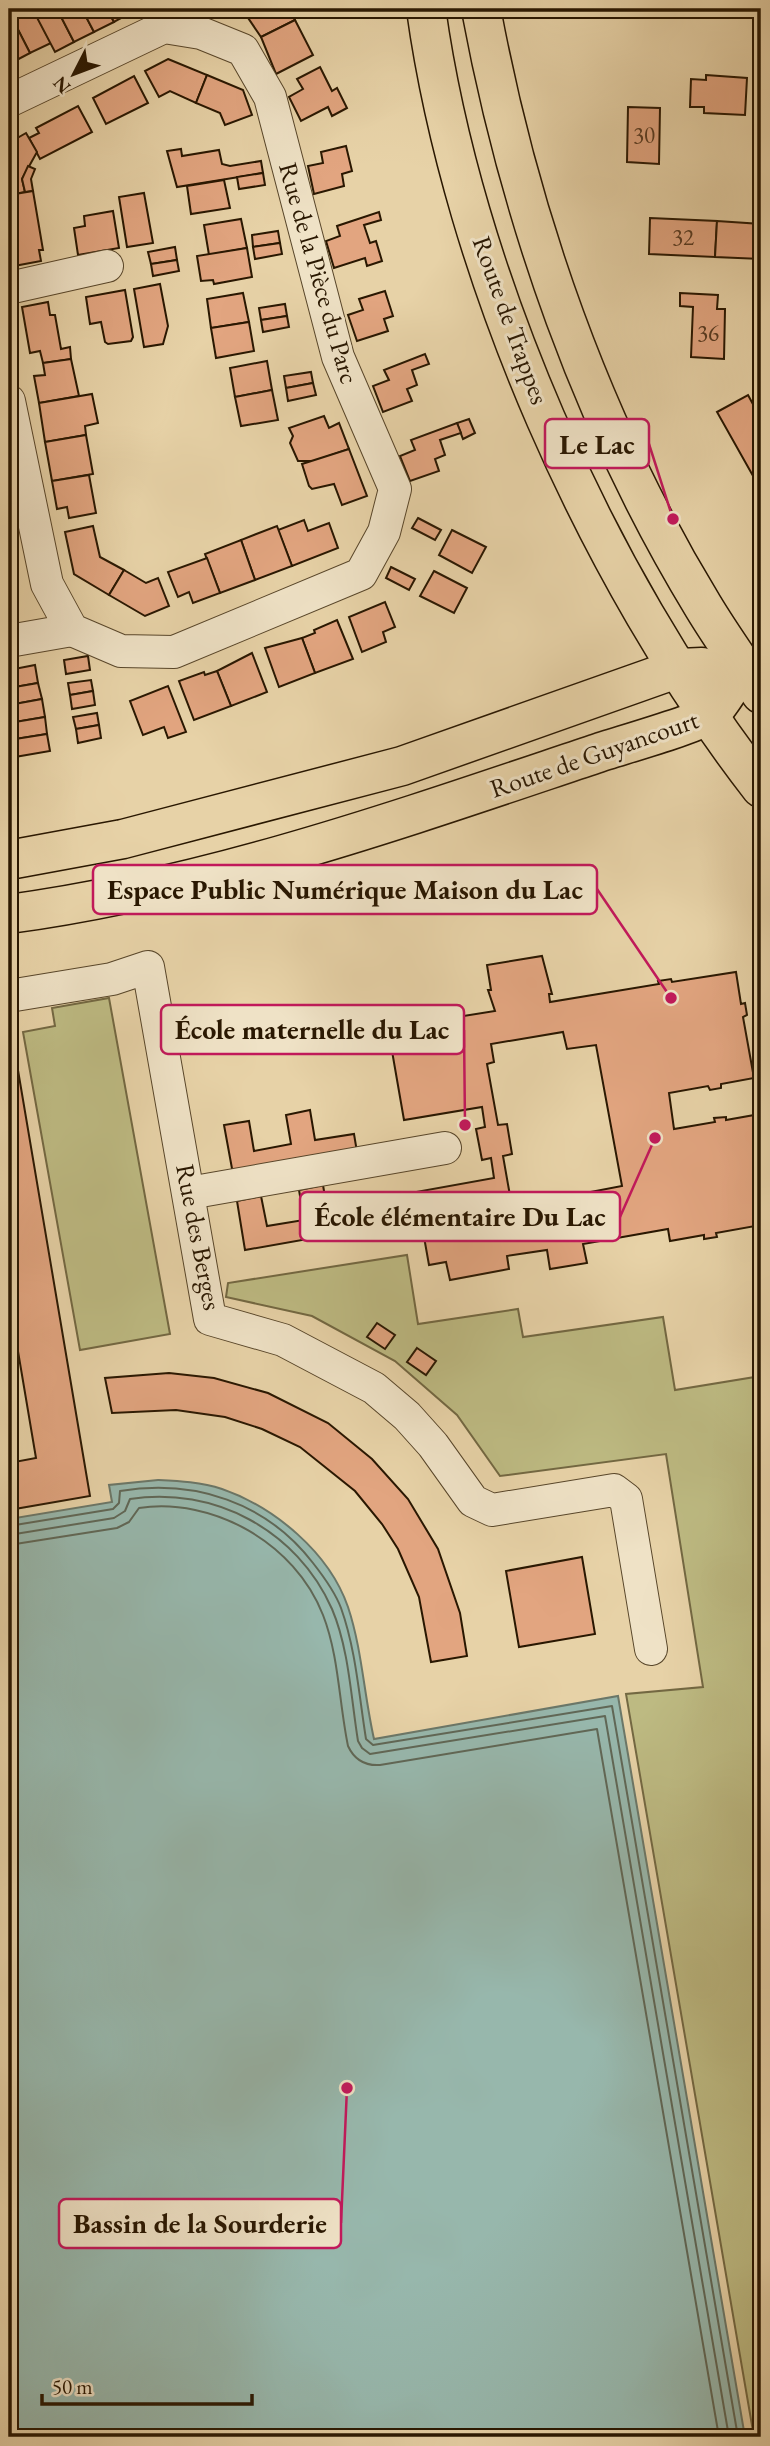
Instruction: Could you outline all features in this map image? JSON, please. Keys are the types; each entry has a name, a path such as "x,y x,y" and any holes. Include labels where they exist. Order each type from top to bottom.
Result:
{"main road":[{"name":"Route de Trappes","path":"426,9 431,43 464,187 512,337 574,480 643,613 709,715 761,788"},
{"name":"Route de Trappes","path":"481,9 496,90 534,229 578,353 620,450 702,606 752,680"},
{"name":"Route de Guyancourt","path":"9,860 123,839 402,766 679,668 752,680"},
{"name":"Route de Guyancourt","path":"9,914 137,891 248,863 428,810 709,715 752,680"}],"street":[{"name":"Rue de la Pièce du Parc","path":"9,101 164,27 188,20 201,33 243,50 270,97 338,357 395,489 384,532 361,574 174,652 121,651 72,630"},
{"path":"9,288 107,266"},
{"path":"9,401 47,584 72,630 9,641"},
{"name":"Rue des Berges","path":"9,996 112,979 148,967 210,1319 283,1340 374,1388 407,1416 433,1445 473,1501 492,1510 614,1490 626,1499 652,1649"},
{"path":"189,1193 445,1149"}],"shaded area":[{"path":"109,998 170,1334 80,1350 23,1032 55,1026 52,1008"},
{"path":"407,1255 418,1324 518,1309 523,1337 663,1317 675,1390 761,1376 761,2437 754,2437 626,1694 703,1687 666,1454 500,1476 457,1415 395,1361 312,1316 226,1297 228,1283"}],"water":[{"path":"158,1480 206,1485 242,1497 280,1520 313,1550 328,1568 348,1607 357,1639 374,1739 618,1696 745,2437 9,2437 9,1519 112,1502 109,1485"}],"building":[{"path":"14,9 33,9 51,43 30,53 9,12"},
{"path":"57,9 74,42 55,52 33,10"},
{"path":"57,9 82,9 94,32 74,42"},
{"path":"82,9 107,9 114,22 94,32"},
{"path":"107,9 133,9 134,11 114,22"},
{"path":"242,9 289,9 295,20 261,37"},
{"path":"9,12 30,53 11,63 9,58"},
{"path":"295,20 313,55 276,74 261,37"},
{"path":"168,59 207,75 196,103 170,91 159,97 145,71"},
{"path":"320,67 332,91 337,88 347,108 332,116 328,107 301,121 289,97 303,89 297,79"},
{"path":"207,75 243,90 252,115 225,125 220,113 196,103"},
{"path":"706,75 747,78 745,115 704,113 704,107 690,107 691,79 706,80"},
{"path":"134,76 148,103 106,124 93,98"},
{"path":"78,106 92,132 40,159 29,138 39,133 36,128"},
{"path":"628,107 660,108 659,164 627,162"},
{"path":"26,133 37,152 22,179 25,192 9,195 9,151 14,140"},
{"path":"346,146 352,171 342,174 344,186 314,194 308,166 323,163 321,152"},
{"path":"181,149 182,156 219,150 222,164 230,166 261,161 263,173 177,187 167,151"},
{"path":"28,166 35,169 31,179 33,191 25,192 22,179"},
{"path":"263,173 265,185 239,189 237,177"},
{"path":"224,180 230,208 191,214 187,186"},
{"path":"33,191 43,250 39,250 41,261 14,266 9,233 9,195"},
{"path":"144,193 153,243 127,247 119,197"},
{"path":"113,211 119,248 78,255 74,228 85,226 84,216"},
{"path":"379,212 381,220 364,225 370,243 376,241 382,261 367,266 365,258 334,268 326,241 340,236 337,226"},
{"path":"650,218 717,221 715,257 649,254"},
{"path":"241,219 247,248 209,255 204,225"},
{"path":"717,221 761,224 761,259 715,257"},
{"path":"278,231 280,243 253,247 252,235"},
{"path":"280,243 282,254 255,259 253,247"},
{"path":"175,247 177,260 151,264 148,252"},
{"path":"247,248 252,277 214,284 213,280 201,281 197,256"},
{"path":"177,260 179,271 153,276 151,264"},
{"path":"160,284 168,326 163,344 144,347 134,289"},
{"path":"125,290 133,337 131,341 108,344 105,342 101,322 90,324 86,297"},
{"path":"385,291 393,316 384,319 388,331 357,341 348,315 363,310 359,299"},
{"path":"243,293 249,322 211,328 207,299"},
{"path":"680,293 718,295 717,309 725,309 724,359 691,357 693,307 680,306"},
{"path":"48,302 50,315 55,315 61,349 70,347 71,359 43,363 40,351 30,353 22,307"},
{"path":"285,304 287,316 261,320 259,308"},
{"path":"287,316 289,327 263,332 261,320"},
{"path":"249,322 254,351 216,358 211,328"},
{"path":"425,354 429,364 412,370 417,385 407,389 412,401 383,412 373,386 389,380 384,370"},
{"path":"71,359 79,396 39,403 34,376 45,375 43,363"},
{"path":"267,361 272,390 235,397 230,368"},
{"path":"311,372 313,383 286,388 284,376"},
{"path":"313,383 316,395 288,401 286,388"},
{"path":"272,390 278,420 241,426 235,397"},
{"path":"92,394 98,423 85,426 86,435 45,442 39,403"},
{"path":"748,395 761,419 761,481 757,483 717,412"},
{"path":"324,416 329,428 339,423 349,449 314,461 298,461 290,443 293,436 289,428"},
{"path":"469,419 475,433 463,439 457,423"},
{"path":"457,423 461,433 440,440 445,455 435,459 439,471 410,481 400,456 415,450 411,440"},
{"path":"86,435 93,474 52,481 45,442"},
{"path":"349,449 367,496 342,505 334,484 312,489 309,486 302,464"},
{"path":"89,475 96,513 69,518 67,507 57,509 52,481"},
{"path":"418,518 441,530 435,540 412,528"},
{"path":"304,520 308,531 329,523 338,548 292,566 278,530"},
{"path":"93,526 100,557 124,570 109,595 74,574 65,532"},
{"path":"277,526 292,566 255,580 241,540"},
{"path":"452,530 486,547 472,573 439,555"},
{"path":"241,540 255,580 220,593 205,554"},
{"path":"207,558 220,593 193,603 189,592 178,597 168,572"},
{"path":"391,567 415,579 409,590 386,578"},
{"path":"124,570 146,583 158,578 169,606 145,616 109,595"},
{"path":"434,571 467,588 454,613 420,596"},
{"path":"385,602 395,627 383,632 386,642 362,652 349,617"},
{"path":"337,620 353,659 315,673 302,638"},
{"path":"302,638 315,673 279,687 265,648"},
{"path":"252,653 267,692 231,706 217,671"},
{"path":"88,656 90,670 66,674 64,660"},
{"path":"35,665 38,683 9,688 9,670"},
{"path":"217,671 231,706 194,720 179,681 204,672 205,675"},
{"path":"91,680 93,691 70,695 68,683"},
{"path":"38,683 42,699 9,705 9,688"},
{"path":"168,686 186,732 168,738 164,727 143,735 130,701"},
{"path":"93,691 95,705 72,709 70,695"},
{"path":"42,699 45,717 9,723 9,705"},
{"path":"97,713 99,725 76,729 73,717"},
{"path":"45,717 47,734 9,740 9,723"},
{"path":"99,725 101,738 78,743 76,729"},
{"path":"47,734 50,751 9,758 9,740"},
{"path":"542,956 552,994 549,994 550,1002 659,984 658,981 671,979 672,982 736,972 741,1004 745,1003 747,1015 743,1017 754,1078 721,1084 721,1088 710,1090 708,1086 669,1093 674,1129 715,1122 714,1118 726,1117 726,1120 760,1114 761,1225 716,1233 717,1237 704,1239 704,1235 670,1241 668,1229 583,1244 587,1263 550,1269 547,1250 507,1256 509,1269 450,1280 446,1262 429,1265 416,1192 494,1178 491,1158 482,1160 476,1129 485,1127 482,1107 404,1120 388,1028 495,1011 488,990 491,990 487,965","holes":["563,1032 567,1049 596,1045 622,1186 512,1207 503,1156 512,1154 507,1124 498,1125 487,1064 494,1062 491,1044"]},
{"path":"9,1017 90,1496 9,1510 9,1463 36,1458 9,1298"},
{"path":"310,1110 315,1140 354,1134 357,1152 233,1174 224,1125 249,1121 254,1151 291,1144 286,1115"},
{"path":"323,1185 328,1215 367,1208 370,1228 245,1250 237,1201 261,1196 267,1226 304,1220 299,1190"},
{"path":"377,1323 395,1335 385,1349 367,1337"},
{"path":"417,1348 436,1361 426,1375 407,1362"},
{"path":"169,1373 214,1378 268,1393 328,1423 372,1459 408,1499 438,1549 460,1613 467,1656 431,1662 419,1597 398,1549 355,1491 300,1447 262,1429 225,1417 176,1410 112,1413 105,1378"},
{"path":"582,1557 595,1634 519,1647 506,1571"}],"place":[{"name":"Le Lac","path":"673,519"},
{"name":"Espace Public Numérique Maison du Lac","path":"671,998"},
{"name":"École maternelle du Lac","path":"465,1125"},
{"name":"École élémentaire Du Lac","path":"655,1138"},
{"name":"Bassin de la Sourderie","path":"347,2088"}]}
